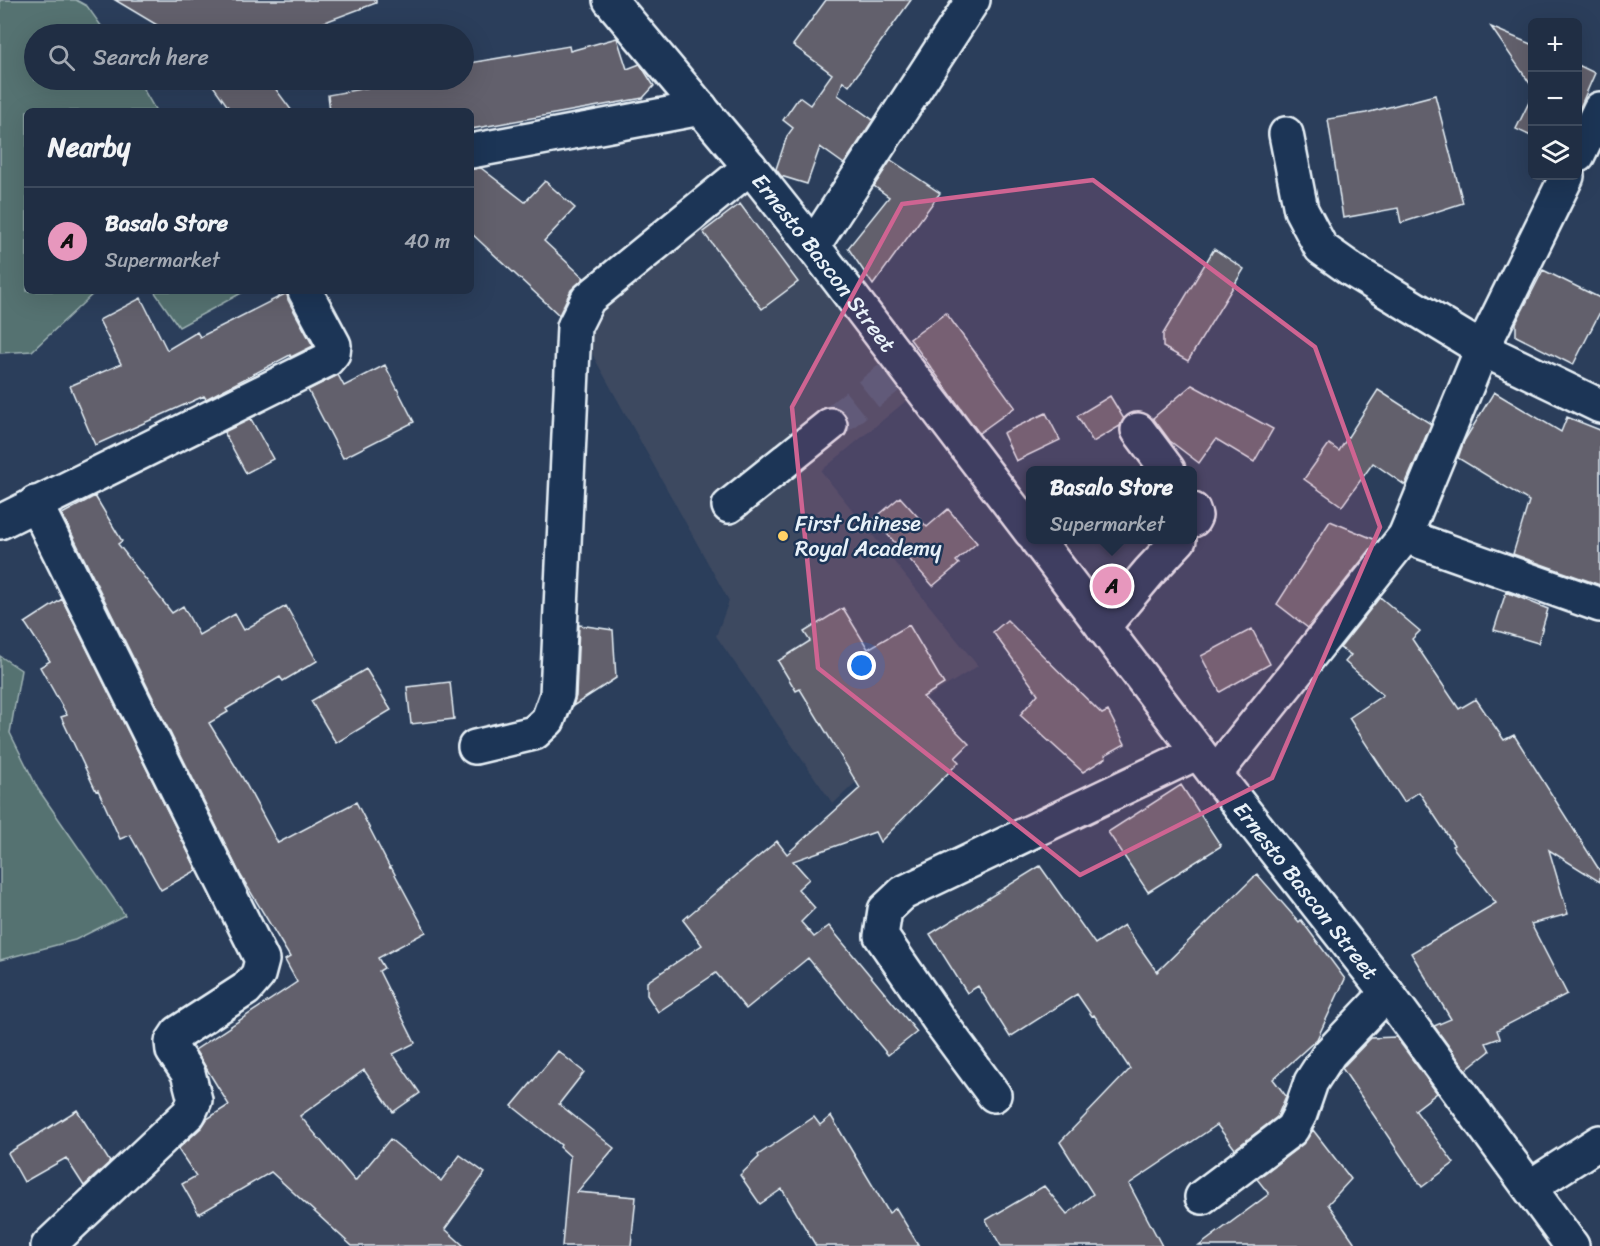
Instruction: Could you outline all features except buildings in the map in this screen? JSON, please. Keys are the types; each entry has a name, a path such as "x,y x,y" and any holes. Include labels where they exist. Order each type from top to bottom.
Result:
{"street":[{"name":"Ernesto Bascon Street","path":"610,0 813,246 1026,525"},
{"path":"813,246 973,0"},
{"path":"474,150 701,108"},
{"path":"1582,147 1600,109"},
{"path":"1286,135 1301,210 1321,248 1352,270 1482,349 1600,406"},
{"path":"475,747 534,733 548,720 557,695 574,327 588,299 750,167"},
{"path":"994,1095 881,936 885,910 903,893 1206,763 1405,536 1482,349 1566,180"},
{"path":"0,522 327,360 333,353 334,345 307,294"},
{"path":"729,506 830,425"},
{"path":"1138,430 1164,466"},
{"path":"35,503 262,960 258,975 246,989 178,1034 172,1042 173,1051 188,1073 195,1100 189,1113 48,1246"},
{"path":"1405,536 1600,604"},
{"name":"Ernesto Bascon Street","path":"1039,544 1206,763 1387,993 1572,1246"},
{"path":"1103,627 1175,544"},
{"path":"1202,1197 1292,1130 1311,1082 1329,1054 1387,993"},
{"path":"1530,1187 1600,1142"}],"highlighted area":[{"path":"1093,180 1315,347 1380,527 1272,778 1080,875 818,668 792,407 902,204"}],"shaded area":[{"name":"First Chinese Royal Academy","path":"742,186 912,396 821,471 978,666 882,726 895,745 833,804 716,636 729,601 586,343 602,305"}],"green space":[{"path":"0,0 76,0 87,6 100,24 24,24 24,90 144,90 154,108 24,108 24,294 93,294 32,351 0,353"},
{"path":"156,294 240,294 179,327"},
{"path":"0,656 21,670 10,733 38,789 125,915 75,940 0,960"}],"tunnel":[{"path":"830,425 904,366"}],"place":[{"name":"First Chinese Royal Academy","path":"783,536"},
{"name":"Basalo Store","path":"1112,586"}]}
